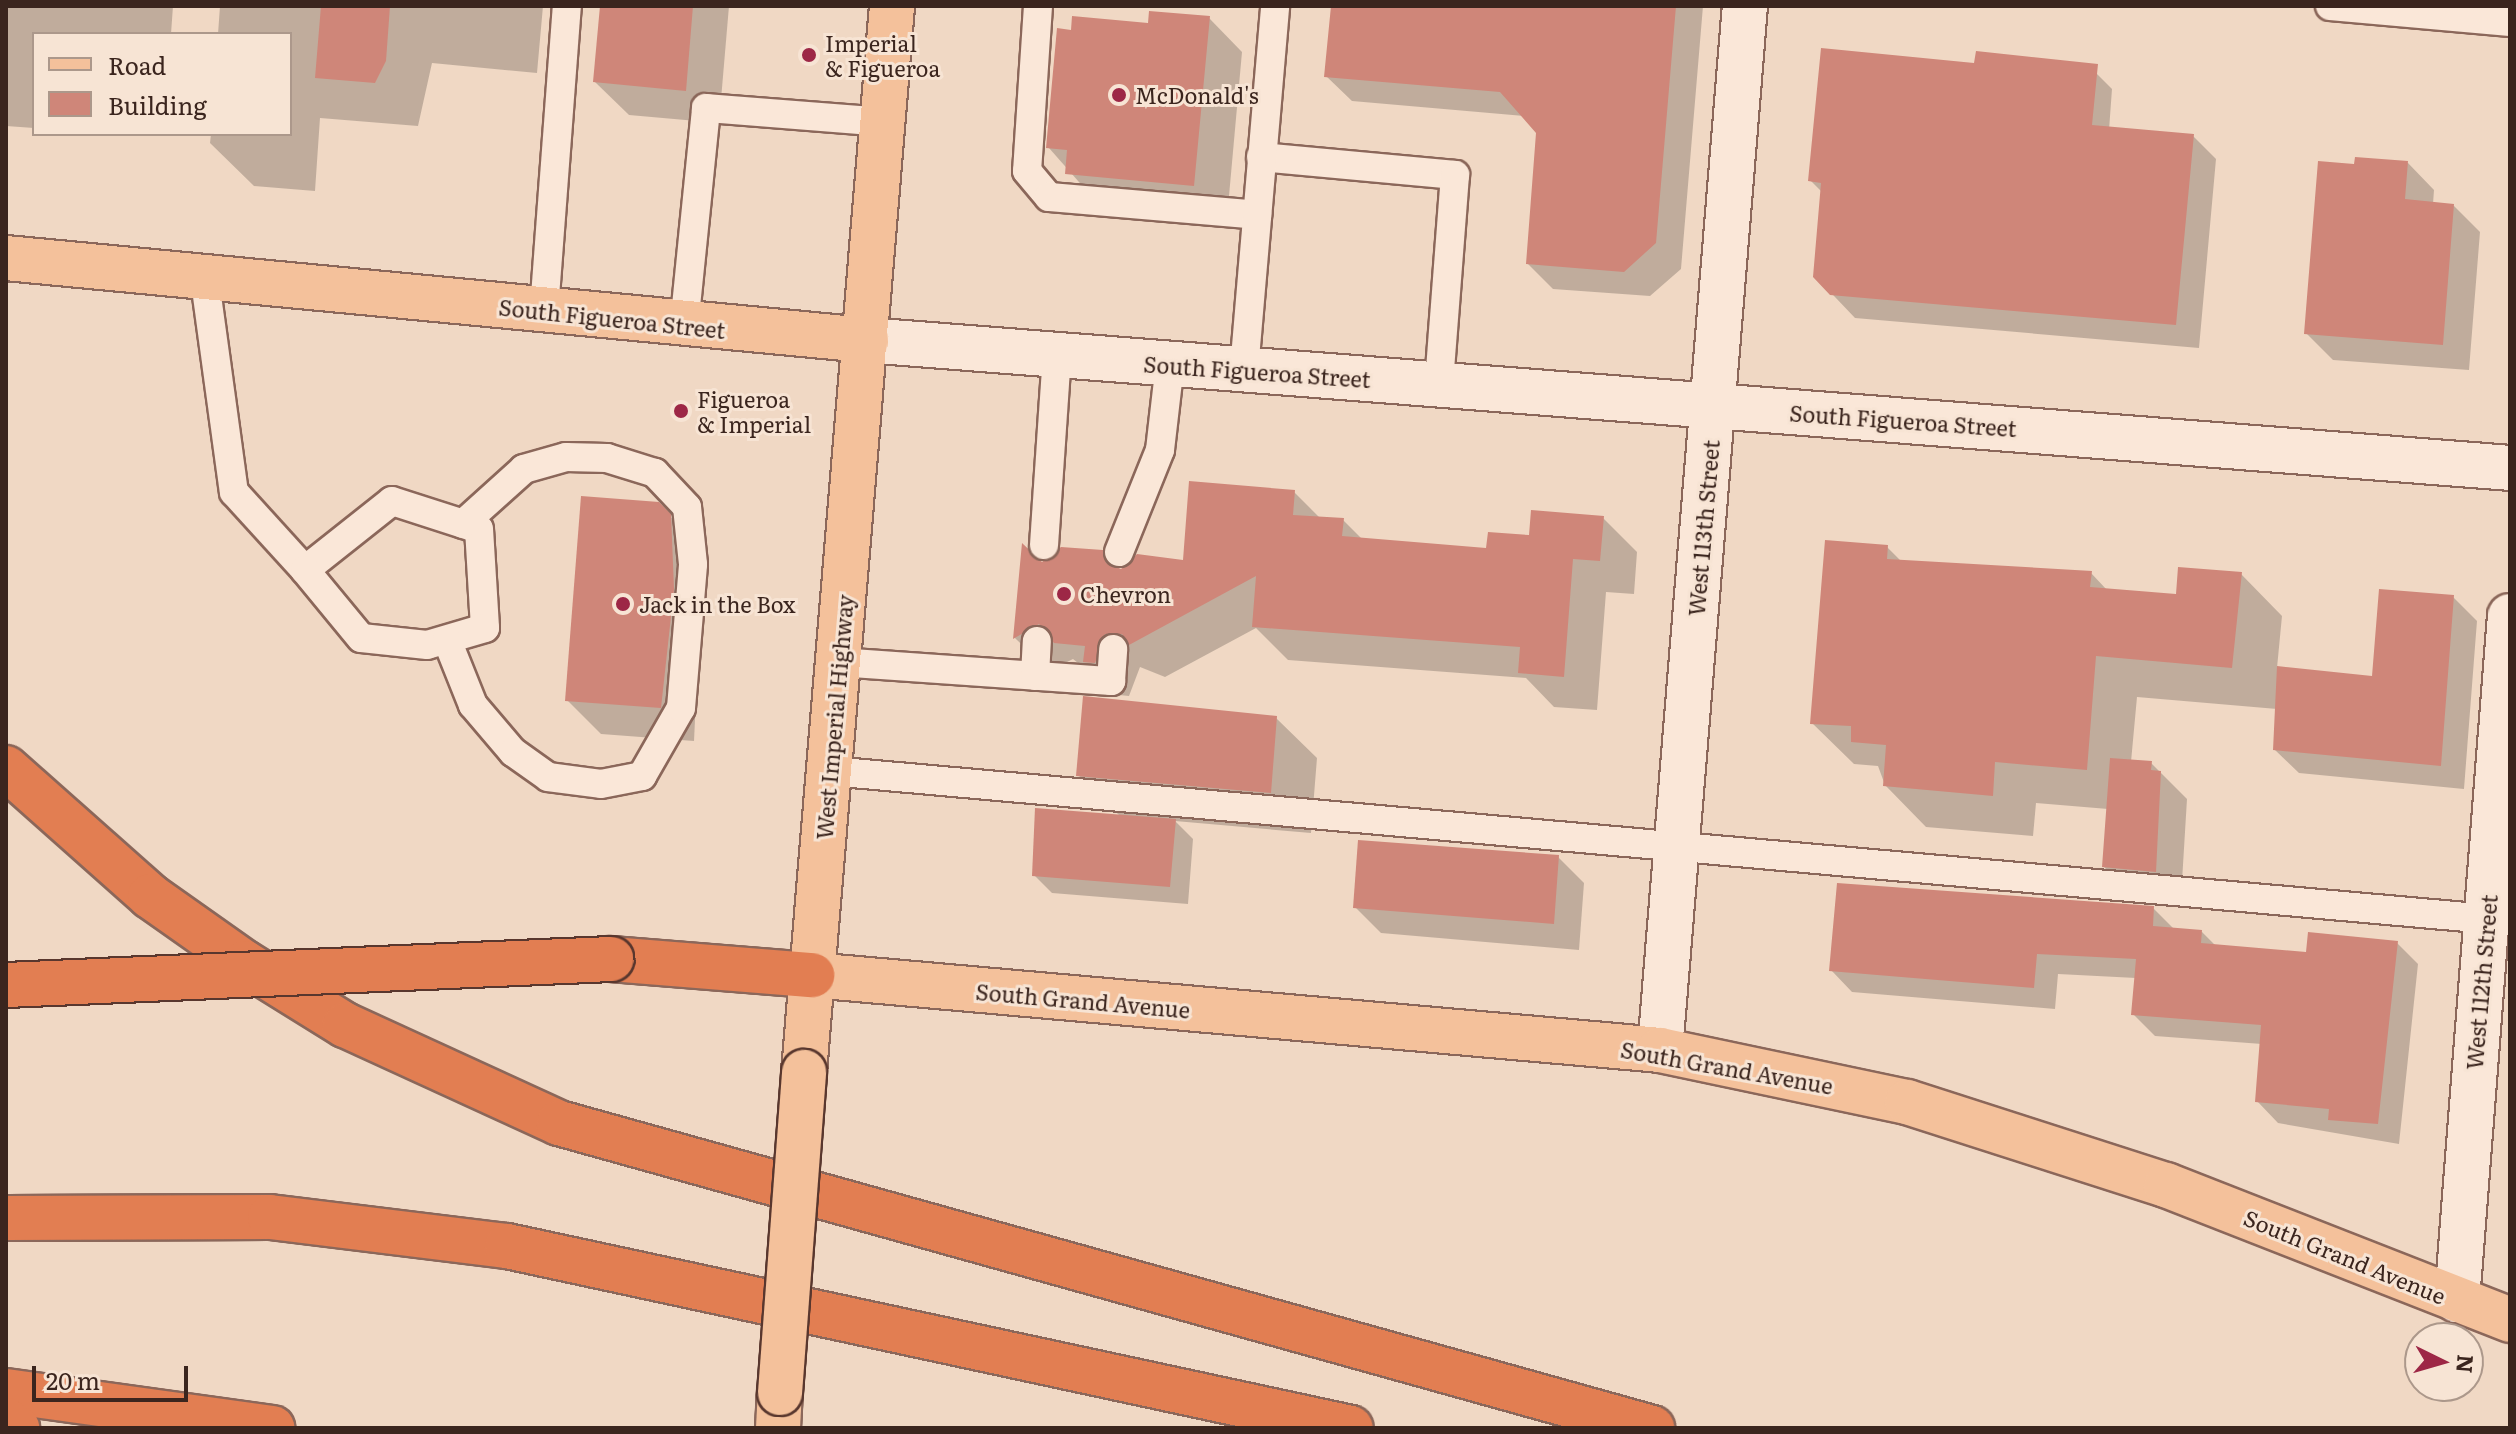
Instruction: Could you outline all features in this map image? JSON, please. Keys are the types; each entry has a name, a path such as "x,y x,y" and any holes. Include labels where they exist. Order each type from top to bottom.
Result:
{"highway":[{"path":"6,768 150,896 245,963 345,1025 559,1123 1652,1428"},
{"path":"6,985 611,959 812,975"},
{"path":"6,1218 156,1213 300,1220 507,1246 1351,1428"},
{"path":"6,1391 272,1428"},
{"path":"6,1420 17,1428"}],"main road":[{"name":"West Imperial Highway","path":"778,1428 804,1072 892,6"},
{"name":"South Figueroa Street","path":"6,258 204,274 684,326 866,340"},
{"name":"South Grand Avenue","path":"812,975 1660,1050 1907,1102 2166,1185 2510,1320"}],"street":[{"name":"West 113th Street","path":"1660,1050 1745,6"},
{"name":"South Figueroa Street","path":"866,340 2510,468"},
{"name":"West 112th Street","path":"2457,1300 2498,920 2510,616"}],"lane":[{"path":"544,310 567,6"},
{"path":"1038,6 1027,171 1049,197 1257,215"},
{"path":"1244,370 1275,6"},
{"path":"2330,6 2510,22"},
{"path":"684,326 706,108 883,122"},
{"path":"1261,157 1455,175 1439,385"},
{"path":"204,274 234,492 361,638 427,645 485,628 479,529 392,501 305,570"},
{"path":"1044,545 1057,356"},
{"path":"1119,552 1160,450 1170,364"},
{"path":"447,640 473,705 513,752 548,777 601,784 642,776 681,708 693,564 687,507 655,473 607,458 566,457 524,469 463,524"},
{"path":"1035,676 1037,641"},
{"path":"838,662 1111,681 1113,649"},
{"path":"830,771 2498,920"}],"building":[{"path":"321,6 390,6 386,61 375,83 315,78"},
{"path":"600,6 693,6 686,91 593,82"},
{"path":"1331,6 1676,6 1656,243 1624,272 1526,264 1536,133 1500,92 1324,77"},
{"path":"1149,11 1210,16 1194,186 1065,174 1067,150 1046,148 1057,28 1071,30 1072,16 1148,23"},
{"path":"1821,48 1974,63 1976,51 2098,64 2092,125 2194,134 2176,325 1830,295 1813,277 1821,183 1808,181"},
{"path":"2355,157 2408,161 2405,199 2454,204 2443,345 2304,334 2318,161 2354,164"},
{"path":"1189,481 1295,490 1293,515 1344,518 1342,536 1486,548 1488,532 1529,535 1531,510 1604,516 1600,561 1573,559 1564,677 1518,673 1520,647 1252,627 1256,576 1129,645 1122,634 1105,634 1095,663 1083,662 1085,646 1054,643 1039,624 1013,639 1022,543 1042,562 1061,547 1103,550 1106,563 1121,569 1137,554 1183,560"},
{"path":"581,496 659,502 671,514 674,589 661,708 565,701"},
{"path":"1825,540 1888,545 1887,559 2092,571 2090,587 2176,594 2178,567 2242,572 2232,668 2096,656 2087,770 1995,762 1993,796 1883,786 1886,745 1851,742 1851,726 1810,724"},
{"path":"2379,589 2454,595 2441,766 2273,750 2277,666 2372,676"},
{"path":"1083,696 1277,716 1271,793 1076,776"},
{"path":"2110,758 2152,761 2151,770 2161,771 2156,872 2102,867"},
{"path":"1035,808 1176,819 1170,887 1032,876"},
{"path":"1358,840 1559,855 1554,924 1353,908"},
{"path":"1837,883 2154,906 2153,926 2202,930 2201,943 2306,952 2308,932 2398,941 2378,1124 2328,1120 2329,1109 2255,1102 2261,1025 2131,1015 2136,959 2037,954 2034,988 1829,971"}],"place":[{"name":"Imperial & Figueroa","path":"809,55"},
{"name":"McDonald's","path":"1119,95"},
{"name":"Figueroa & Imperial","path":"681,411"},
{"name":"Chevron","path":"1064,594"},
{"name":"Jack in the Box","path":"623,604"}]}
